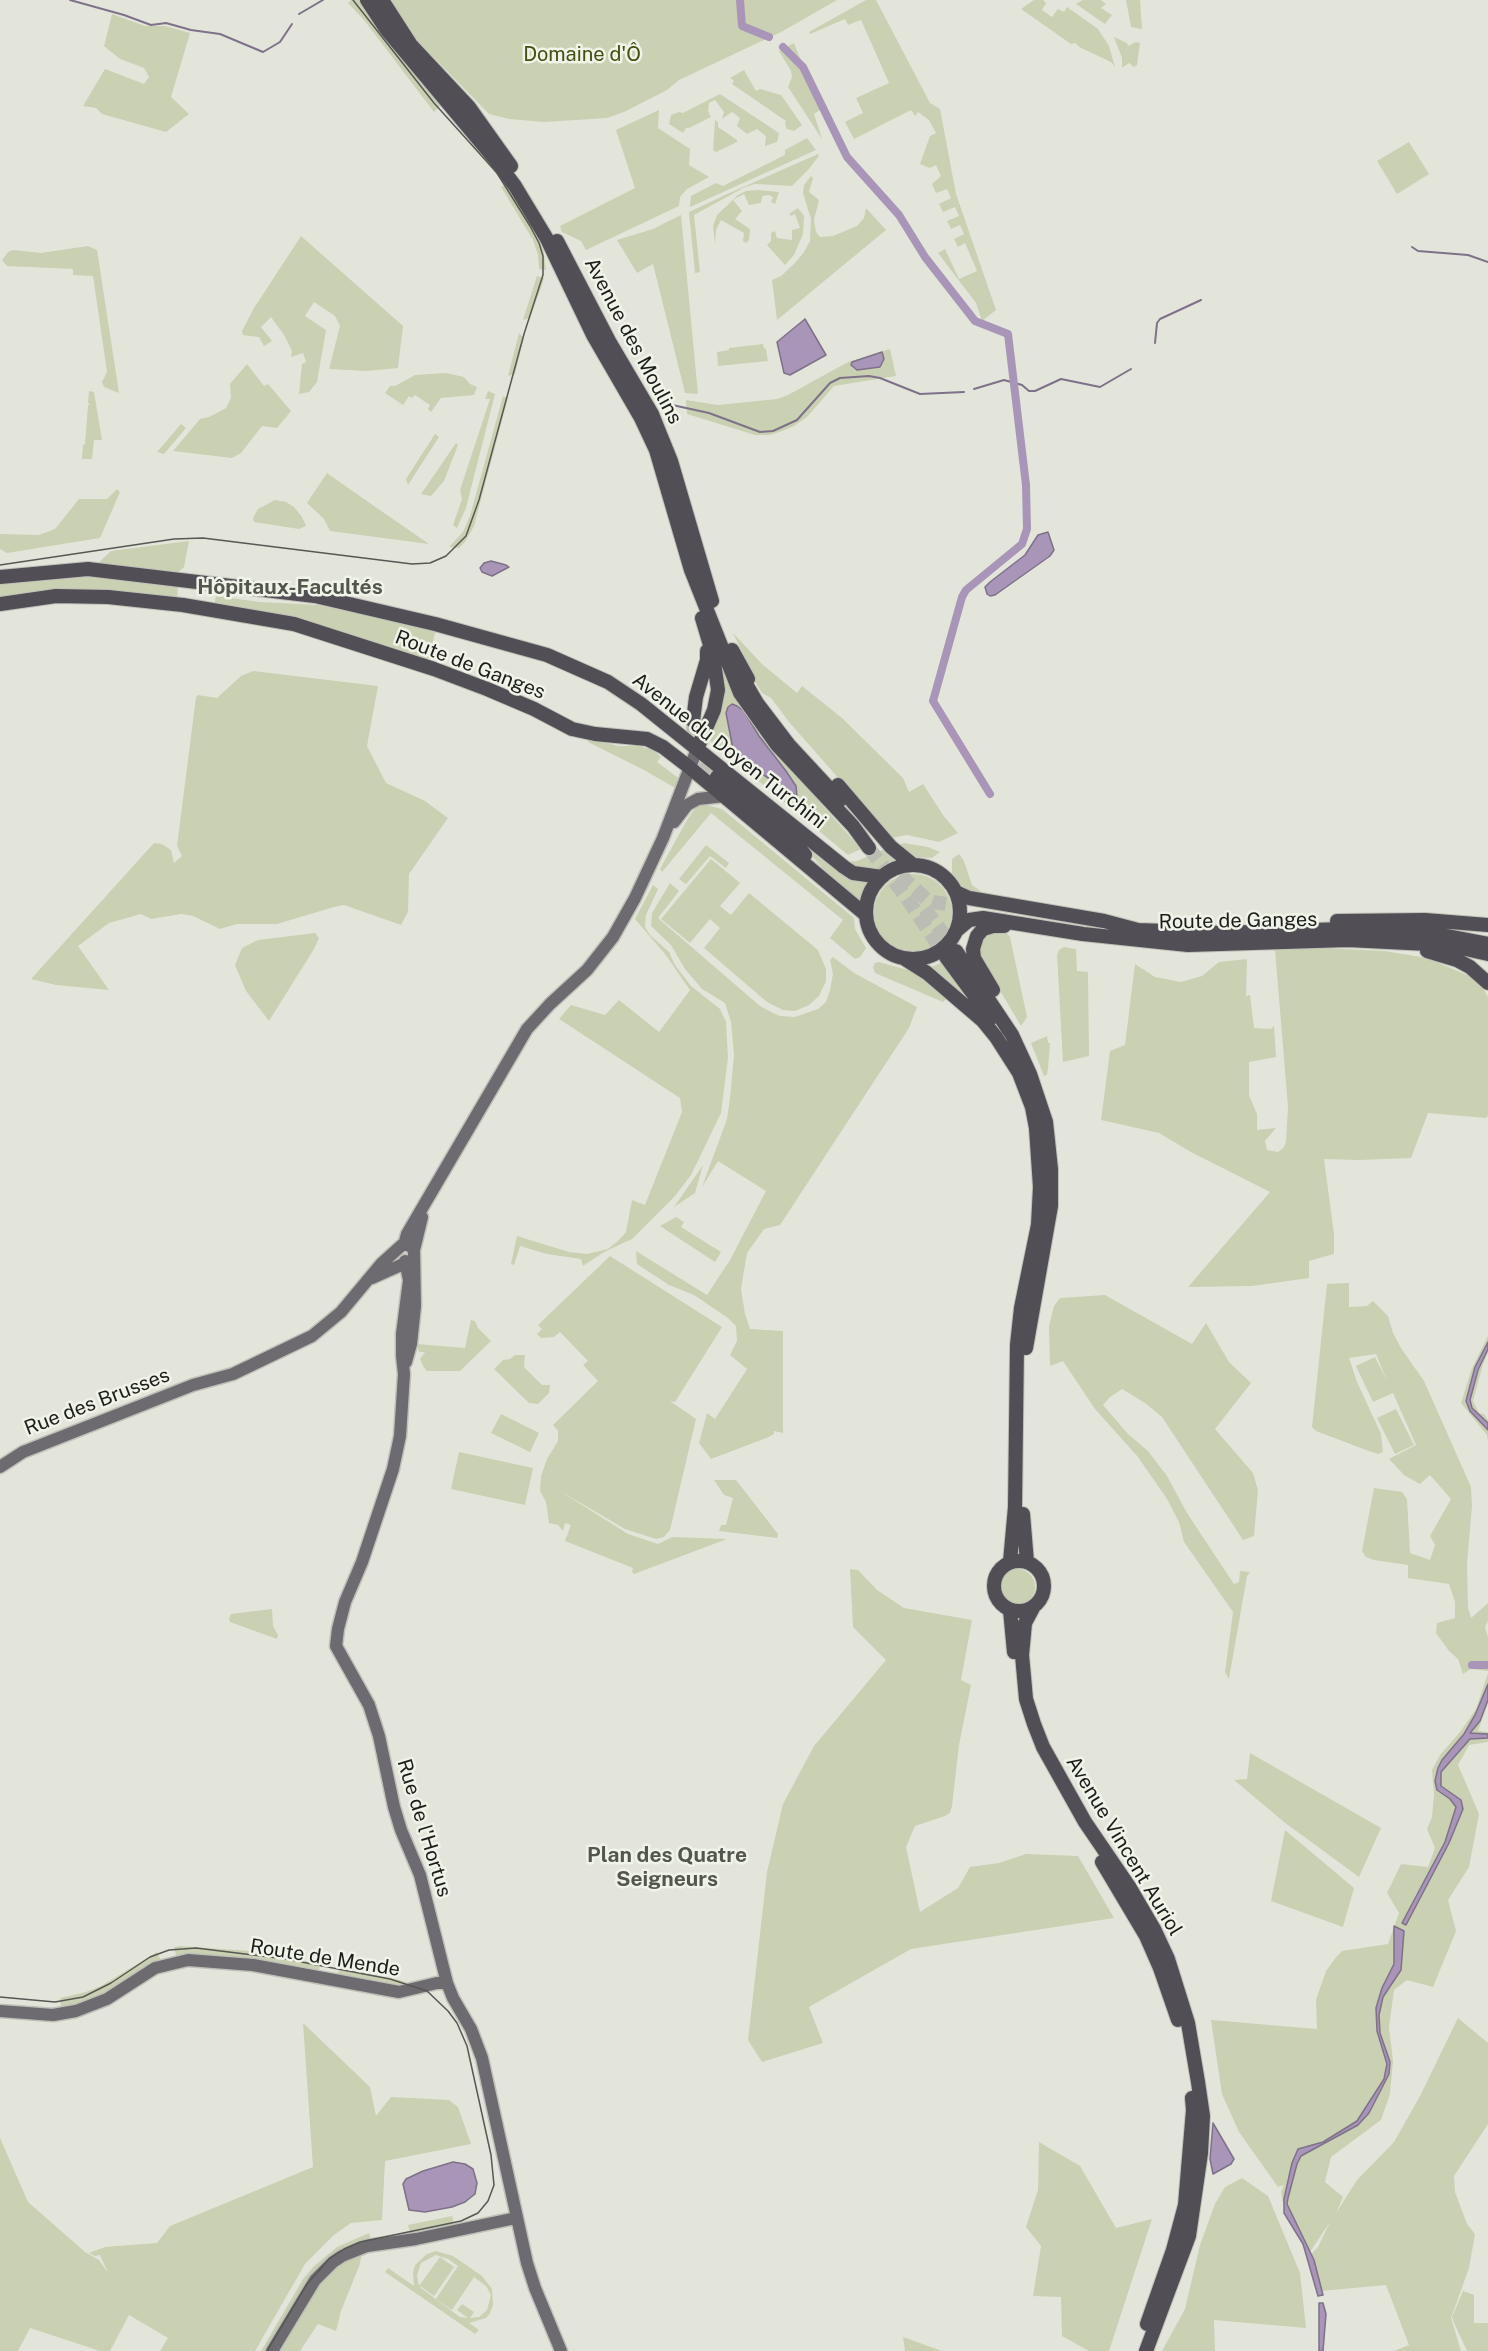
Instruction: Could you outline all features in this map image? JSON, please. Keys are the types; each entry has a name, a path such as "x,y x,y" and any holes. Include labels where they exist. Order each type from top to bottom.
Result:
{"main road":[{"name":"Avenue des Moulins","path":"367,0 386,29 457,114 476,126 485,136 491,136 557,240 609,341 652,414 671,461 677,489 716,612 740,673 757,703 789,745 818,775 873,845 777,745 740,693 691,570"},
{"name":"Avenue des Moulins","path":"382,0 411,45 469,107 476,126 547,239 593,335 641,418 656,450 713,655 717,696 714,710 697,750"},
{"name":"Avenue du Doyen Turchini","path":"0,577 88,569 315,596 447,627 547,655 608,682 641,704 853,873 882,876"},
{"name":"Route de Ganges","path":"0,604 56,597 108,597 183,605 294,624 434,669 487,689 528,706 572,729 595,734 646,739 663,747 689,767 866,915"},
{"path":"693,721 696,697 707,660 704,628"},
{"path":"732,650 762,700 891,848 912,864"},
{"path":"703,674 717,696"},
{"path":"408,1252 424,1207 527,1029 587,970 613,937 635,898 663,838 697,750"},
{"path":"717,777 791,838 825,879"},
{"path":"663,838 687,805 698,799 724,796"},
{"path":"1019,1073 1003,1046 983,1021 927,973 905,959 889,953 879,945 870,932 866,915 869,894 882,876 896,868 912,864 926,866 946,878 956,892 961,909 957,931 961,948 1018,1027 1040,1084 1051,1169 1051,1206 1026,1344 1023,1526 1027,1562"},
{"name":"Route de Ganges","path":"956,892 969,898 1104,921 1138,930 1246,933 1343,929 1441,935 1488,944"},
{"path":"967,907 1138,930"},
{"name":"Route de Ganges","path":"957,931 969,920 983,918 1045,928 1188,945 1318,940 1448,945 1488,954"},
{"path":"1246,933 1258,928 1356,920 1425,920 1488,925"},
{"path":"993,990 973,953 975,940 979,933 993,926 1037,930 1045,928"},
{"path":"905,959 922,959 937,953 946,946 957,931"},
{"path":"1375,942 1444,954 1470,967 1488,983"},
{"path":"1010,1562 1015,1518 1017,1345 1021,1308 1038,1225 1040,1187 1036,1128 1026,1090 1000,1032 951,954 1012,1035 1030,1074 1044,1114"},
{"name":"Rue des Brusses","path":"0,1462 13,1454 186,1388 233,1374 312,1336 329,1324 386,1259 408,1252"},
{"name":"Rue de l'Hortus","path":"408,1252 414,1323 404,1369 400,1436 393,1469 362,1562 341,1615 336,1647 359,1685 375,1722 394,1807 420,1875 447,1983"},
{"name":"Rue des Brusses","path":"0,1467 23,1452"},
{"path":"1010,1562 1027,1562 1039,1570 1043,1581 1043,1594 1034,1606 1027,1610 1010,1610 997,1599 993,1584 1000,1569 1010,1562"},
{"name":"Avenue Vincent Auriol","path":"1034,1606 1025,1623 1022,1655 1026,1699 1034,1724 1043,1747 1085,1822 1130,1888 1168,1959 1188,2023 1198,2082 1203,2116 1201,2153 1189,2236 1146,2351"},
{"name":"Avenue Vincent Auriol","path":"1010,1610 1020,1706 1031,1744 1146,1936 1170,1994 1187,2061 1193,2110 1185,2205 1173,2250 1137,2351"},
{"name":"Route de Mende","path":"0,2011 52,2014 75,2011 107,1999 155,1968 188,1960 253,1965 399,1992 437,1983 447,1983"},
{"path":"447,1983 471,2028 482,2058 516,2218 535,2288 561,2351"},
{"path":"272,2351 315,2280 342,2256 367,2246 416,2239 516,2218"}],"green space":[{"path":"351,0 363,0 441,105 434,112 364,20 348,3"},
{"name":"Domaine d'Ô","path":"391,0 837,0 783,31 679,80 667,90 624,112 607,118 544,122 509,119 489,114 412,35"},
{"path":"866,0 876,0 930,103 940,109 956,194 996,310 982,321 976,303 938,253 945,249 959,279 977,271 965,243 958,247 954,239 964,234 960,225 951,229 947,221 959,216 955,207 943,212 939,204 951,198 947,189 936,193 932,184 941,176 936,165 930,168 920,164 930,136 936,133 929,120 918,112 915,116 911,110 854,139 845,122 863,113 856,98 889,83 861,20 848,25 845,19 810,34 809,32"},
{"path":"1034,0 1043,0 1046,3 1042,10 1052,17 1058,9 1064,12 1067,7 1098,29 1109,46 1115,67 1111,62 1075,43 1071,44 1021,9"},
{"path":"1083,0 1101,0 1106,4 1101,8 1112,15 1105,24 1076,4"},
{"path":"1126,0 1140,0 1142,29 1131,27"},
{"path":"112,14 145,26 165,26 190,33 171,97 189,114 166,132 102,114 96,108 83,106 105,69 144,84 149,77 144,68 120,59 104,46"},
{"path":"1114,37 1127,43 1128,46 1136,42 1140,43 1137,65 1134,67 1129,63 1122,68 1122,58"},
{"path":"794,43 820,110 814,114 822,139 788,87 792,77 791,71 779,51"},
{"path":"744,70 756,91 760,89 781,95 802,125 794,131 787,129 786,121 732,84 734,81 730,78"},
{"path":"720,94 779,133 777,142 765,146 766,136 757,129 747,134 737,126 740,118 732,112 722,119 724,112 715,100 709,103 708,111 711,117 686,128 683,133 669,124 671,115 683,113"},
{"path":"659,110 658,128 690,149 689,165 709,177 687,189 680,197 679,206 586,250 581,241 562,232 560,226 635,188 616,130"},
{"path":"715,120 718,122 718,127 737,140 716,152 713,150"},
{"path":"807,138 816,150 690,207 691,196 716,183 723,186 785,155 785,150"},
{"path":"1409,142 1429,174 1397,194 1377,161"},
{"path":"818,154 819,156 808,170 792,186 755,184 745,187 694,215 700,272 695,273 689,212"},
{"path":"811,176 813,178 809,192 819,200 814,220 816,232 820,237 833,236 857,226 864,218 866,208 886,230 777,320 772,280 781,276 795,263 810,241 811,219 803,193 804,185"},
{"path":"505,185 536,232 543,247 546,270 539,269 538,255 533,240 501,187"},
{"path":"746,191 779,192 775,204 771,202 773,197 769,195 762,196 761,203 749,205 744,194 733,200 742,211 735,219 750,229 749,240 746,243 743,241 744,233 721,220 716,230 715,244 713,226 717,215 738,195"},
{"path":"798,208 804,216 803,234 794,255 785,265 767,245 771,241 771,233 775,231 777,238 792,240 792,230 800,228 795,214 791,216 789,214"},
{"path":"681,215 698,394 685,393 653,264 637,273 617,240 653,229"},
{"path":"301,236 403,326 398,368 366,371 329,369 340,326 335,316 314,302 305,316 326,330 317,382 309,392 299,394 302,364 306,362 303,353 291,357 292,351 284,335 271,317 261,327 272,341 264,346 259,337 243,335 242,331 254,308"},
{"path":"88,246 97,250 119,393 104,387 102,382 107,372 93,276 73,275 73,269 7,266 2,260 8,252 13,250 41,253"},
{"path":"537,276 544,278 541,288 530,318 523,320"},
{"path":"519,333 524,338 515,374 508,376"},
{"path":"763,344 768,361 718,366 717,352 729,350 729,348"},
{"path":"890,349 896,376 834,386 807,417 794,426 770,435 755,435 687,414 686,400 718,405 777,399 848,362"},
{"path":"247,364 264,386 268,384 291,411 277,428 262,426 241,453 232,458 173,451 200,419 226,408 231,398 230,384"},
{"path":"446,373 464,377 470,384 477,387 474,395 441,398 431,412 428,409 430,405 415,395 412,398 409,396 403,405 385,393 390,386 395,386 415,375"},
{"path":"89,391 94,392 102,440 94,440 92,459 82,459 88,405 90,405 88,403"},
{"path":"488,391 495,394 466,508 457,528 453,525 462,499 460,490 490,399 485,399"},
{"path":"503,396 508,398 474,526 459,548 449,547 463,532 470,516"},
{"path":"181,424 186,428 164,454 157,452"},
{"path":"435,434 439,437 408,485 406,479"},
{"path":"456,443 458,445 444,481 431,496 421,494"},
{"path":"327,473 429,544 330,531 324,519 307,503"},
{"path":"117,489 120,492 100,538 7,553 0,549 0,534 39,535 55,529 79,499 107,499"},
{"path":"275,500 286,502 294,507 306,526 299,529 254,522 253,518 258,509"},
{"path":"189,541 184,567 176,574 96,565 111,551"},
{"path":"81,576 178,587 177,600 0,600 0,584"},
{"path":"216,596 260,602 318,605 436,630 427,664 213,609"},
{"path":"733,633 762,664 797,693 802,686 842,718 903,778 909,792 923,784 958,833 939,842 907,835 891,838 789,722 771,698 762,693 742,659 744,656"},
{"path":"721,665 742,704 786,764 861,849 848,855 709,740 720,711 719,666","holes":["744,711 759,736 786,771 797,796 765,776 733,749"]},
{"path":"253,671 378,686 367,746 386,783 425,801 448,818 409,874 408,912 401,925 344,905 277,924 237,924 220,929 193,916 181,914 151,919 141,914 109,923 78,946 109,990 56,985 31,979 154,843 162,844 171,850 174,863 182,856 177,846 196,697 198,695 217,698 241,676"},
{"path":"590,738 618,746 638,746 653,750 661,757 657,762 681,780 677,789 588,742"},
{"path":"702,804 722,809 854,918 855,929 866,948 860,957 855,959 830,938 843,920 711,813 662,872 660,869 687,820"},
{"path":"791,832 869,880 860,900 824,870"},
{"path":"904,843 928,847 940,852 932,858 915,857 897,846"},
{"path":"706,845 729,863 726,868 710,856 686,884 679,879"},
{"path":"887,848 898,860 876,870 856,870 848,862 857,861"},
{"path":"959,854 964,861 972,885 982,892 1104,916 971,893 965,890 952,873 952,859"},
{"path":"711,859 740,883 720,906 731,915 749,893 818,950 826,969 826,981 819,996 809,1005 795,1011 783,1010 767,1002 704,948 720,928 710,919 690,943 661,919"},
{"path":"905,874 921,874 935,880 946,891 952,905 952,921 946,935 935,946 921,952 905,952 891,946 880,935 874,921 874,905 880,891 891,880"},
{"path":"670,883 679,891 658,918 760,1006 773,1013 795,1017 818,1009 826,1002 833,974 830,960 833,957 854,973 917,1007 909,1028 780,1225 764,1229 747,1253 741,1289 750,1329 783,1331 783,1433 774,1431 774,1434 769,1437 711,1459 699,1443 707,1413 715,1419 747,1369 730,1355 737,1341 736,1326 694,1295 669,1285 637,1264 636,1251 707,1295 730,1260 766,1191 718,1161 702,1187 727,1119 734,1055 731,1022 725,1003 702,989 685,969 671,945 651,926 652,913"},
{"path":"653,885 658,889 646,915 645,927 650,935 669,952 675,965 691,986 720,1009 726,1022 728,1058 721,1113 691,1175 675,1196 632,1239 604,1252 583,1266 581,1259 547,1254 520,1246 514,1265 511,1264 517,1236 569,1252 587,1254 608,1249 618,1241 626,1232 632,1200 645,1205 682,1112 680,1098 559,1019 571,1005 605,1015 619,1000 659,1032 690,990 665,954 635,919"},
{"path":"1003,929 1010,937 1027,1017 1021,1026 992,977 979,960 979,940 985,934"},
{"path":"315,933 319,938 314,949 269,1021 246,991 235,965 242,948 258,940"},
{"path":"1064,947 1076,949 1077,971 1088,972 1089,1056 1063,1062 1057,955"},
{"path":"1319,948 1385,951 1427,958 1469,976 1484,990 1488,997 1488,1116 1486,1118 1428,1113 1411,1158 1324,1159 1334,1234 1334,1254 1309,1261 1309,1278 1252,1286 1188,1287 1270,1192 1159,1133 1101,1120 1110,1051 1125,1045 1135,964 1155,977 1181,982 1202,976 1219,962 1247,959 1246,996 1250,995 1254,1028 1271,1029 1274,1026 1276,1057 1249,1062 1249,1095 1257,1114 1257,1130 1276,1128 1265,1141 1267,1150 1278,1152 1284,1147 1286,1141 1288,1107 1275,950"},
{"path":"879,962 915,972 946,999 943,1002 875,973 873,967"},
{"path":"943,962 983,1013 926,969"},
{"path":"1047,1036 1048,1043 1050,1043 1047,1075 1044,1076 1031,1043"},
{"path":"703,1165 695,1193 674,1207"},
{"path":"676,1217 684,1222 681,1227 721,1252 715,1262 660,1226"},
{"path":"610,1256 722,1327 675,1402 670,1401 696,1419 670,1530 664,1537 656,1539 625,1529 560,1491 628,1534 658,1544 672,1537 727,1539 634,1574 633,1568 565,1541 571,1525 565,1523 563,1531 558,1525 549,1523 546,1502 540,1491 541,1476 547,1459 558,1441 558,1431 553,1425 598,1381 583,1365 588,1361 560,1332 554,1337 541,1338 537,1334 542,1329 538,1325"},
{"path":"1349,1283 1349,1307 1367,1306 1373,1301 1388,1316 1401,1348 1424,1381 1471,1487 1472,1506 1467,1564 1468,1608 1471,1618 1488,1603 1488,1621 1485,1627 1488,1637 1488,1671 1471,1669 1463,1674 1458,1659 1436,1633 1437,1623 1455,1618 1455,1602 1449,1584 1408,1578 1408,1565 1374,1560 1366,1557 1362,1551 1374,1488 1402,1492 1407,1499 1410,1553 1430,1560 1435,1545 1430,1536 1451,1499 1430,1475 1420,1484 1404,1475 1389,1459 1416,1445 1393,1393 1373,1402 1356,1366 1375,1357 1387,1381 1376,1354 1349,1358 1357,1382 1381,1434 1383,1452 1378,1454 1366,1450 1316,1431 1312,1427 1327,1284"},
{"path":"1105,1295 1192,1344 1206,1323 1229,1362 1251,1383 1215,1429 1253,1473 1258,1490 1254,1536 1243,1540 1162,1417 1122,1389 1103,1405 1128,1434 1148,1451 1167,1476 1187,1513 1234,1584 1239,1582 1240,1571 1250,1572 1247,1576 1229,1679 1225,1672 1233,1612 1184,1542 1179,1522 1167,1499 1138,1457 1095,1409 1063,1361 1050,1366 1049,1326 1054,1306 1060,1298"},
{"path":"471,1320 475,1321 478,1328 491,1341 460,1371 427,1371 420,1359 425,1352 419,1352 417,1344 465,1348"},
{"path":"1488,1336 1488,1353 1473,1401 1479,1413 1484,1414 1488,1420 1488,1442 1487,1435 1461,1403 1472,1368"},
{"path":"515,1355 525,1355 524,1367 542,1385 550,1385 549,1393 538,1404 529,1403 494,1369 503,1360"},
{"path":"1396,1409 1414,1445 1395,1454 1377,1418"},
{"path":"501,1414 539,1433 530,1452 491,1433"},
{"path":"459,1452 533,1468 525,1505 451,1489"},
{"path":"714,1480 736,1480 778,1534 777,1538 719,1531 721,1525 726,1525 733,1498 724,1495"},
{"path":"850,1569 858,1570 877,1590 904,1608 972,1620 961,1680 971,1685 959,1745 950,1813 915,1826 906,1847 920,1912 958,1888 970,1867 999,1863 1026,1854 1078,1856 1114,1918 911,1949 809,2007 823,2043 762,2062 748,2040 767,1872 783,1804 814,1746 886,1660 853,1627"},
{"path":"1017,1569 1030,1574 1035,1587 1030,1600 1017,1605 1004,1600 999,1587 1004,1574"},
{"path":"272,1609 273,1626 278,1635 277,1639 230,1622 229,1619 231,1614"},
{"path":"1488,1673 1488,1703 1478,1731 1488,1732 1488,1742 1469,1745 1458,1765 1479,1814 1469,1867 1448,1900 1456,1931 1433,1987 1407,1980 1394,1990 1389,2027 1393,2061 1390,2094 1381,2120 1331,2157 1325,2182 1343,2197 1336,2213 1357,2180 1394,2142 1420,2096 1458,2018 1488,2043 1488,2124 1454,2176 1455,2192 1467,2224 1475,2234 1469,2268 1451,2318 1461,2351 1394,2351 1409,2345 1386,2285 1321,2291 1308,2257 1318,2247 1330,2222 1308,2255 1283,2204 1281,2192 1284,2185 1278,2187 1239,2132 1222,2094 1211,2020 1317,2029 1316,2000 1326,1971 1337,1956 1342,1951 1388,1944 1399,1913 1387,1893 1401,1864 1428,1867 1435,1848 1427,1829 1432,1817 1434,1794 1432,1770 1440,1755 1476,1709"},
{"path":"1250,1753 1381,1828 1359,1877 1284,1822 1234,1780 1247,1779"},
{"path":"1285,1830 1354,1888 1343,1927 1271,1901"},
{"path":"174,1947 250,1951 320,1964 319,1971 271,1962 186,1953 176,1955"},
{"path":"157,1952 160,1959 104,1993 77,2004 61,2007 60,1998 101,1986"},
{"path":"339,1968 406,1982 400,1987 338,1975"},
{"path":"303,2023 370,2087 376,2116 391,2097 449,2100 458,2107 471,2144 385,2161 382,2220 351,2223 334,2235 305,2264 255,2351 160,2351 168,2338 129,2315 110,2351 100,2351 30,2328 18,2351 0,2351 0,2138 28,2202 85,2252 99,2260 108,2273 100,2255 95,2256 89,2253 105,2247 157,2243 170,2226 313,2167"},
{"path":"1039,2142 1080,2166 1116,2228 1152,2219 1109,2351 1089,2351 1062,2336 1061,2297 1033,2296 1041,2246 1026,2227 1038,2190"},
{"path":"1242,2178 1268,2196 1300,2273 1306,2328 1214,2320 1215,2351 1162,2351 1185,2309 1200,2245 1215,2204 1225,2187"},
{"path":"452,2216 454,2224 410,2233 408,2225"},
{"path":"369,2233 372,2243 332,2260 269,2351 261,2351 303,2279 314,2266 337,2247"},
{"path":"362,2250 360,2264 341,2311 336,2331 318,2324 300,2351 276,2351 327,2272"},
{"path":"436,2251 453,2256 482,2276 492,2289 493,2305 490,2313 486,2318 469,2323 479,2330 475,2334 385,2272 388,2268 414,2286 415,2265 427,2254","holes":["436,2255 448,2259 458,2266 436,2299 452,2310 474,2277 486,2286 491,2295 487,2310 479,2317 470,2318 474,2312 462,2304 457,2310 468,2318 460,2317 421,2288 420,2286 434,2296 454,2267 440,2257 419,2286 417,2275 421,2263"]},
{"path":"1463,2291 1474,2295 1474,2323 1488,2323 1488,2351 1467,2351 1454,2323 1452,2317"},
{"path":"903,2337 942,2351 905,2351"}],"shaded area":[{"path":"805,319 826,355 790,375 784,373 777,342"},
{"path":"882,352 884,359 880,367 857,370 851,365 852,362"},
{"path":"1048,532 1054,550 1050,556 995,595 987,594 985,587 1025,555 1038,535"},
{"path":"491,561 509,567 492,576 482,572 480,568 484,563"},
{"path":"732,704 744,711 759,736 796,786 797,796 765,776 733,749 726,713"},
{"path":"1488,1342 1488,1349 1478,1370 1470,1400 1472,1408 1488,1423 1488,1430 1470,1411 1466,1401 1475,1367"},
{"path":"1488,1684 1488,1700 1480,1721 1470,1733 1488,1734 1488,1738 1470,1739 1441,1772 1441,1786 1461,1800 1463,1809 1449,1843 1406,1925 1402,1923 1445,1842 1456,1807 1450,1799 1437,1790 1435,1781 1438,1768 1464,1734"},
{"path":"1394,1926 1404,1931 1401,1970 1383,1997 1379,2015 1380,2033 1390,2062 1389,2074 1369,2113 1358,2125 1301,2156 1288,2198 1287,2204 1314,2260 1323,2295 1318,2296 1303,2244 1284,2213 1284,2199 1292,2163 1298,2149 1323,2142 1357,2121 1384,2079 1387,2064 1377,2031 1376,2008 1382,1988 1394,1964"},
{"path":"1213,2123 1234,2159 1231,2164 1213,2174 1210,2159"},
{"path":"453,2162 465,2164 473,2169 477,2183 475,2194 465,2202 452,2207 425,2212 409,2210 403,2184 406,2179"},
{"path":"1319,2303 1323,2303 1326,2314 1323,2351 1319,2351"}],"waterway":[{"path":"70,0 151,25 166,23 191,30 220,34 263,52 280,42 292,24"},
{"path":"299,14 323,0"},
{"path":"740,0 742,26 769,37"},
{"path":"783,47 803,67 847,157 899,215 925,257 975,321 1008,334 1026,485 1027,529 1022,544 966,590 962,597 933,701 990,794"},
{"path":"1412,247 1418,251 1468,255 1488,262"},
{"path":"1155,343 1157,323 1160,319 1201,300"},
{"path":"974,389 1004,380 1022,385 1029,391 1035,391 1061,379 1100,387 1131,369"},
{"path":"663,403 709,413 760,432 773,431 797,420 830,383 840,378 869,376 880,378 920,394 964,392"},
{"path":"1472,1665 1488,1665"}],"tunnel":[{"path":"693,721 694,742 698,754 717,777"},
{"path":"869,848 906,897 946,957"},
{"path":"900,875 926,899 967,907"},
{"path":"925,909 956,951"}],"tram line":[{"path":"0,565 174,539 203,538 412,564 430,563 446,556 466,536 479,500 524,334 543,275 543,256 530,226 497,173 434,103 353,0"},
{"path":"0,1997 55,2002 83,1997 111,1983 150,1957 169,1950 196,1948 286,1959 390,1979 427,1991 448,2011 457,2023 467,2046 491,2155 494,2185 488,2201 478,2213 461,2221 360,2242 329,2259 307,2284 267,2351"}],"district":[{"name":"Hôpitaux-Facultés","path":"290,588"},
{"name":"Plan des Quatre Seigneurs","path":"667,1868"}]}
